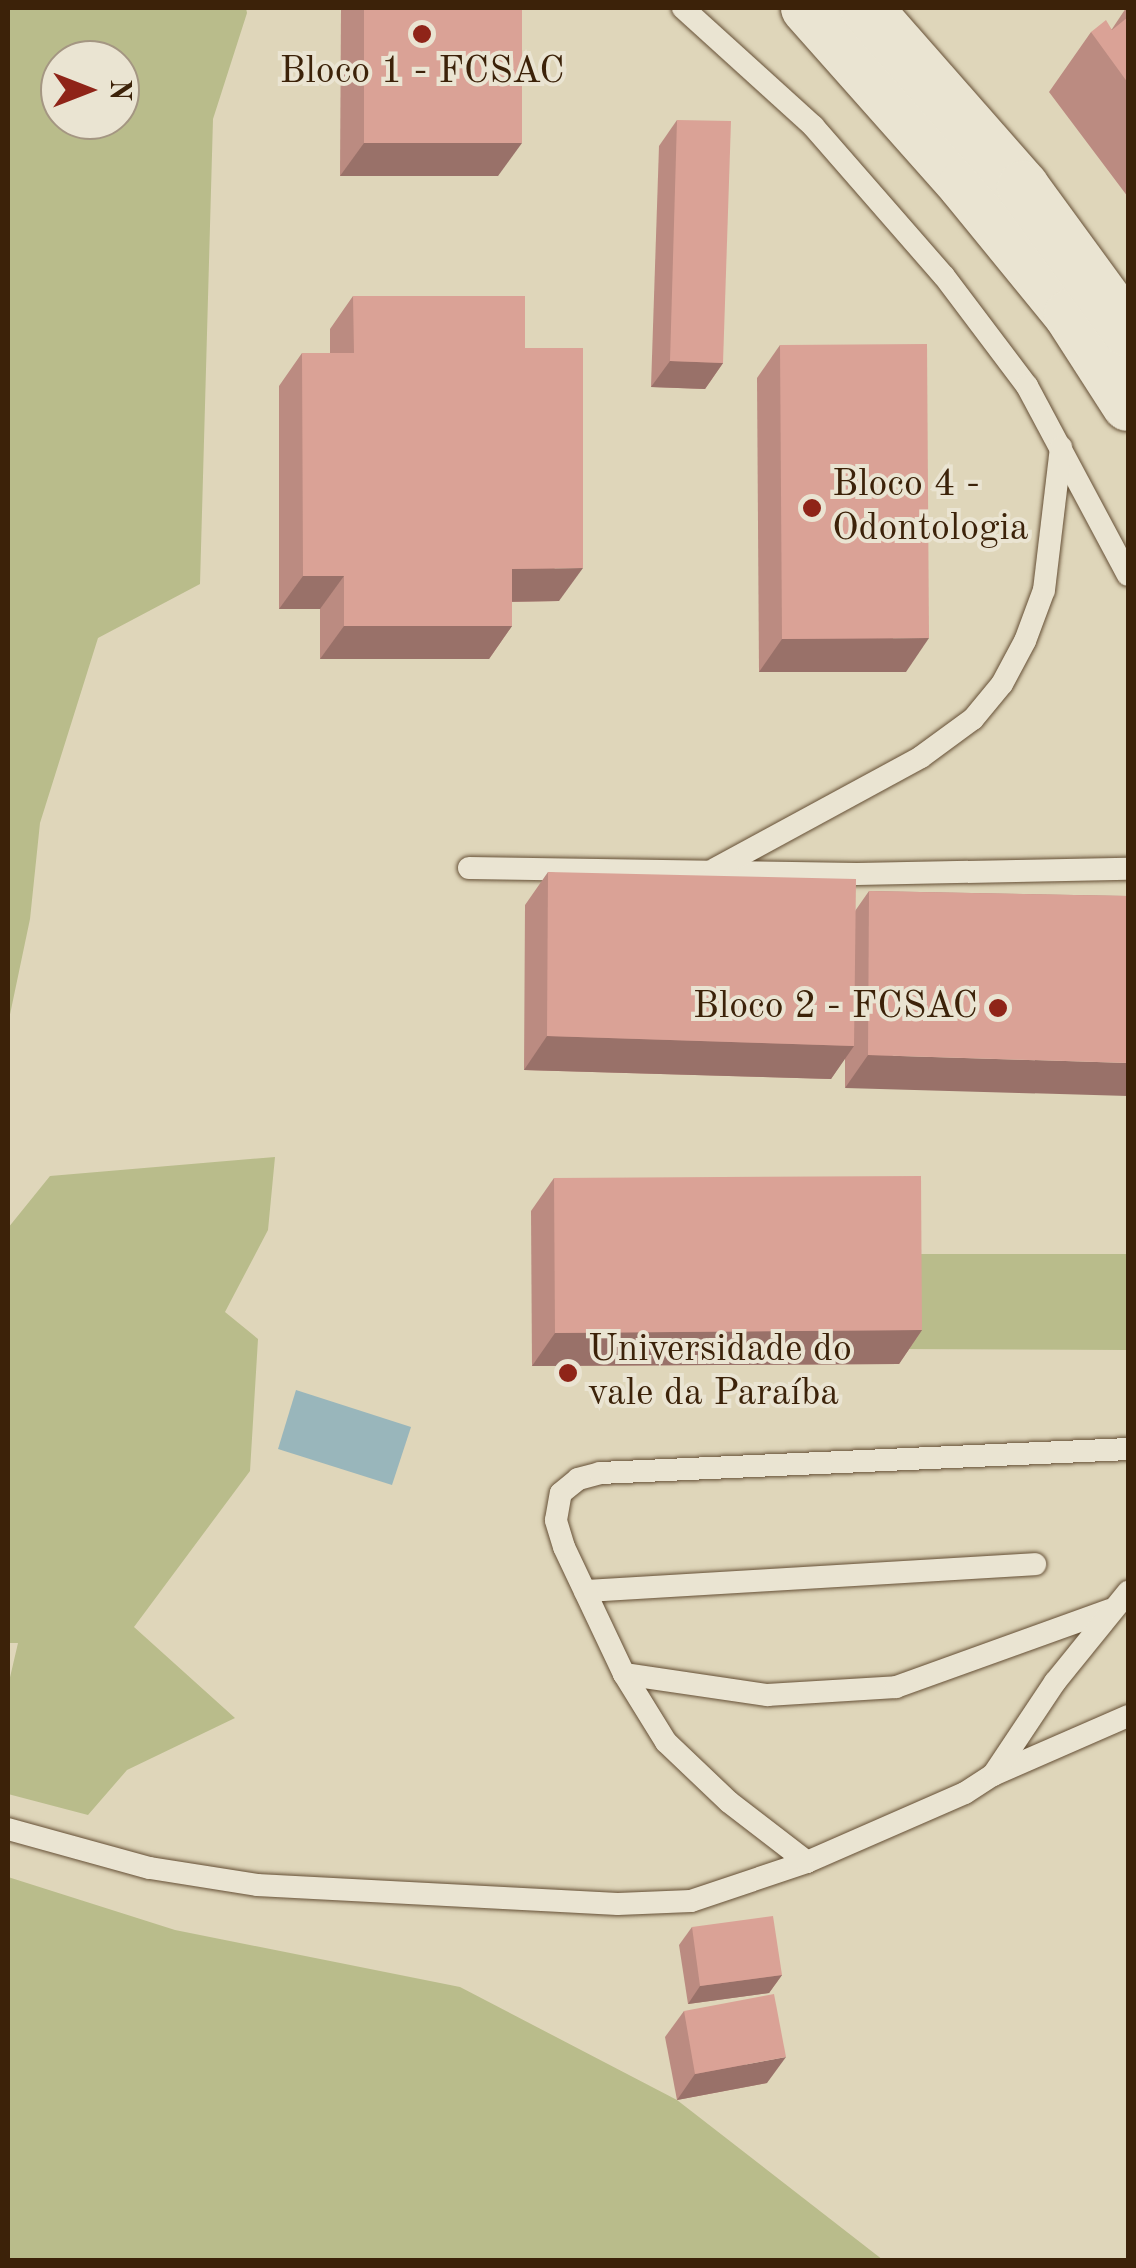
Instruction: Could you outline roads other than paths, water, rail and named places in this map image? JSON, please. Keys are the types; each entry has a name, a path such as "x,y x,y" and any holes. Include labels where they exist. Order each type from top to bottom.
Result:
{"street":[{"path":"807,8 964,185 1058,300 1128,404"},
{"path":"866,8 1023,187 1128,331"}],"lane":[{"path":"683,8 813,126 944,276 1027,386 1128,575"},
{"path":"711,871 922,756 973,719 1002,684 1025,641 1044,590 1061,447"},
{"path":"469,868 1002,874 1128,869"},
{"path":"806,1862 729,1802 666,1742 624,1674 585,1591 556,1520 561,1494 578,1480 600,1473 1128,1449"},
{"path":"585,1591 1035,1564"},
{"path":"993,1774 1110,1609 1128,1592"},
{"path":"624,1674 767,1696 896,1687 1110,1609"},
{"path":"8,1829 150,1868 256,1885 364,1894 618,1904 690,1901 731,1891 806,1862 965,1794 993,1774 1128,1716"}],"water":[{"path":"296,1390 411,1427 392,1485 278,1449"}],"place":[{"name":"Bloco 1 - FCSAC","path":"422,34"},
{"name":"Bloco 4 - Odontologia","path":"812,508"},
{"name":"Bloco 2 - FCSAC","path":"998,1008"},
{"name":"Universidade do vale da Paraíba","path":"568,1373"}]}
